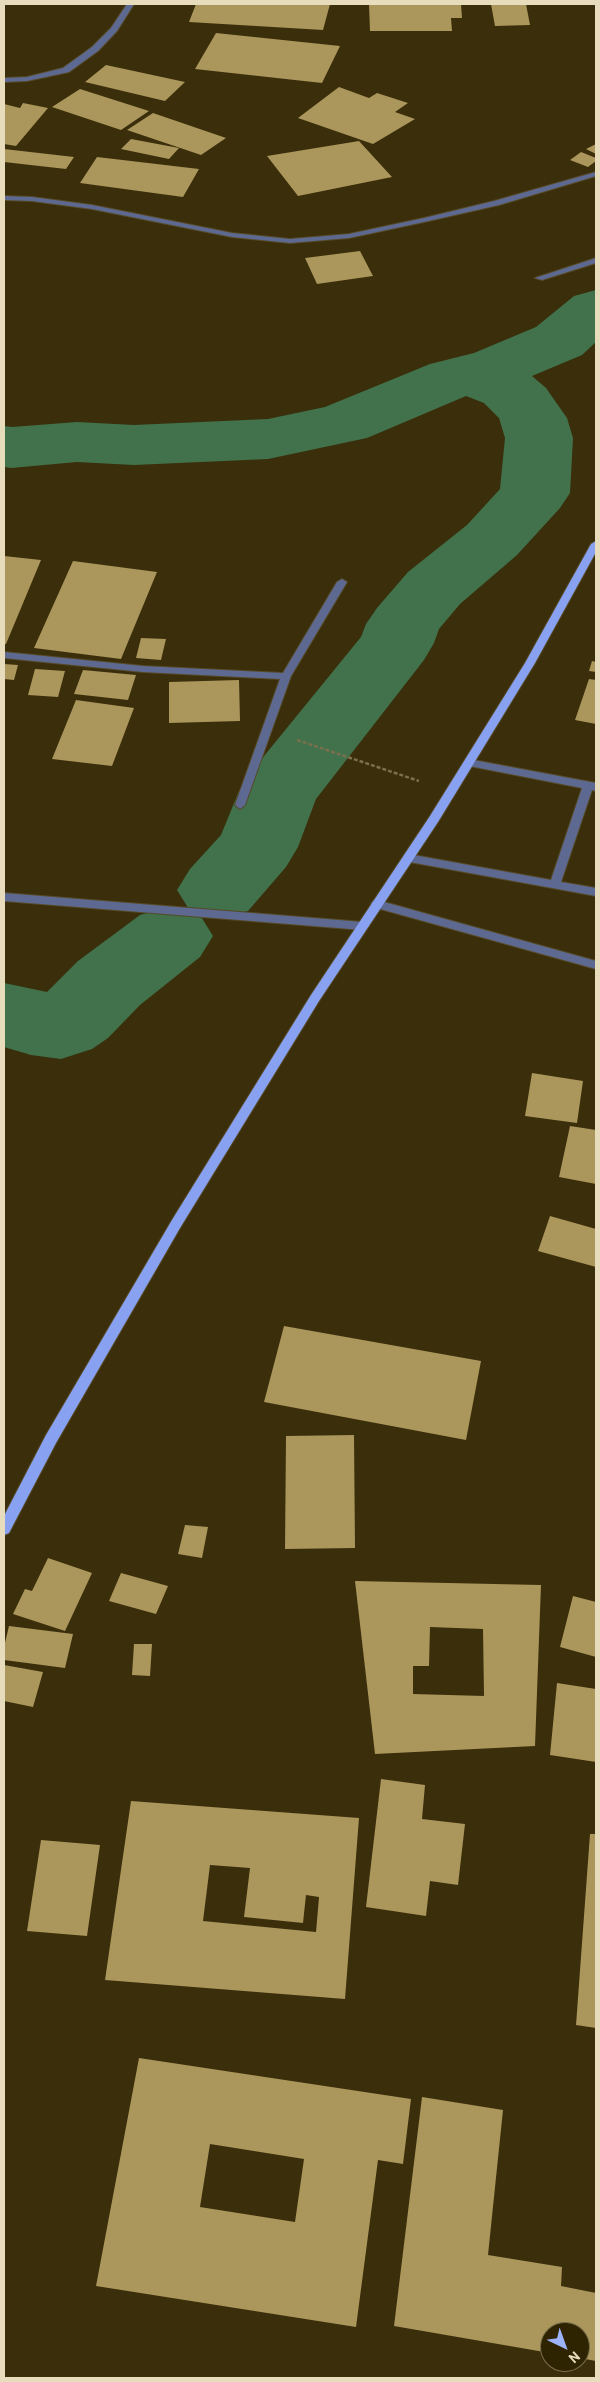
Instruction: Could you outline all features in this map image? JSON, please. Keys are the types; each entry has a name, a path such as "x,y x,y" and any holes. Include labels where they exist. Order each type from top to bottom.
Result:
{"main road":[{"path":"4,1529 51,1439 176,1224 315,998 408,858 530,663 596,544"}],"street":[{"path":"4,80 27,80 66,70 96,49 114,29 130,4"},
{"path":"4,198 32,199 92,207 232,235 290,241 349,236 424,220 496,203 596,174"},
{"path":"539,278 596,260"},
{"path":"240,805 286,676 342,582"},
{"path":"4,655 143,669 286,676"},
{"path":"468,763 592,786 555,884"},
{"path":"408,858 596,892"},
{"path":"4,897 363,926"},
{"path":"377,904 596,964"}],"path":[{"path":"267,730 450,791"}],"building":[{"path":"196,4 330,4 323,30 189,22"},
{"path":"369,4 461,4 462,18 451,18 452,31 370,31"},
{"path":"491,4 526,4 530,25 495,26"},
{"path":"216,33 340,46 322,83 195,69"},
{"path":"106,65 185,82 165,101 85,82"},
{"path":"339,87 369,98 377,93 408,103 395,112 415,119 373,144 298,118"},
{"path":"80,89 149,111 121,130 52,107"},
{"path":"23,103 48,108 16,146 4,144 4,104 20,108"},
{"path":"153,113 226,138 201,155 127,130"},
{"path":"131,139 179,148 169,159 121,149"},
{"path":"359,141 392,177 298,196 267,156"},
{"path":"596,144 596,154 586,149"},
{"path":"4,149 74,157 66,169 4,162"},
{"path":"581,152 596,158 596,161 588,167 570,160"},
{"path":"97,157 199,169 183,197 80,183"},
{"path":"360,251 373,276 317,284 305,258"},
{"path":"4,556 41,560 6,644 4,644"},
{"path":"73,561 157,572 121,659 34,648"},
{"path":"141,638 166,639 161,660 136,658"},
{"path":"592,661 596,662 596,672 589,671"},
{"path":"4,664 18,665 14,680 4,679"},
{"path":"35,669 65,671 58,697 28,695"},
{"path":"83,670 136,675 128,700 74,694"},
{"path":"589,679 596,680 596,724 575,720"},
{"path":"239,680 240,721 169,723 169,682"},
{"path":"76,700 134,708 112,766 52,759"},
{"path":"532,1073 583,1081 577,1123 525,1116"},
{"path":"570,1126 596,1130 596,1184 559,1177"},
{"path":"550,1216 596,1229 596,1267 538,1251"},
{"path":"284,1326 481,1361 466,1440 264,1402"},
{"path":"354,1435 355,1548 285,1549 286,1436"},
{"path":"185,1525 208,1527 202,1558 178,1554"},
{"path":"48,1558 92,1573 65,1631 13,1614 25,1589 32,1591"},
{"path":"121,1573 168,1586 156,1614 109,1601"},
{"path":"355,1581 541,1585 535,1746 375,1754","holes":["430,1627 483,1629 484,1696 413,1694 413,1666 429,1666"]},
{"path":"573,1596 596,1602 596,1657 560,1647"},
{"path":"9,1626 73,1634 65,1668 4,1660 4,1647"},
{"path":"134,1644 152,1644 150,1676 132,1675"},
{"path":"4,1665 43,1672 33,1707 4,1701"},
{"path":"557,1683 596,1689 596,1762 550,1755"},
{"path":"381,1779 425,1785 422,1819 465,1824 458,1885 430,1881 426,1916 366,1907"},
{"path":"131,1801 359,1818 345,1999 105,1980","holes":["210,1865 250,1868 244,1917 303,1923 306,1895 319,1897 316,1932 203,1921"]},
{"path":"590,1834 596,1834 596,2028 576,2025"},
{"path":"41,1840 100,1845 87,1936 27,1931"},
{"path":"139,2058 411,2099 403,2164 378,2160 356,2327 96,2286","holes":["210,2144 304,2159 295,2222 200,2207"]},
{"path":"422,2097 503,2110 488,2255 562,2267 561,2286 596,2293 596,2361 590,2360 590,2322 540,2322 540,2351 394,2326"}],"waterway":[{"path":"468,374 497,367 559,341 596,309"},
{"path":"4,446 11,448 77,442 134,445 268,439 343,424 453,378 468,374"},
{"path":"219,890 257,847 279,791 397,643 403,624 434,588 492,540 535,493 539,438 533,418 522,402 507,389 468,374"},
{"path":"4,1015 31,1022 61,1026 77,1015 109,983 170,936"}]}
